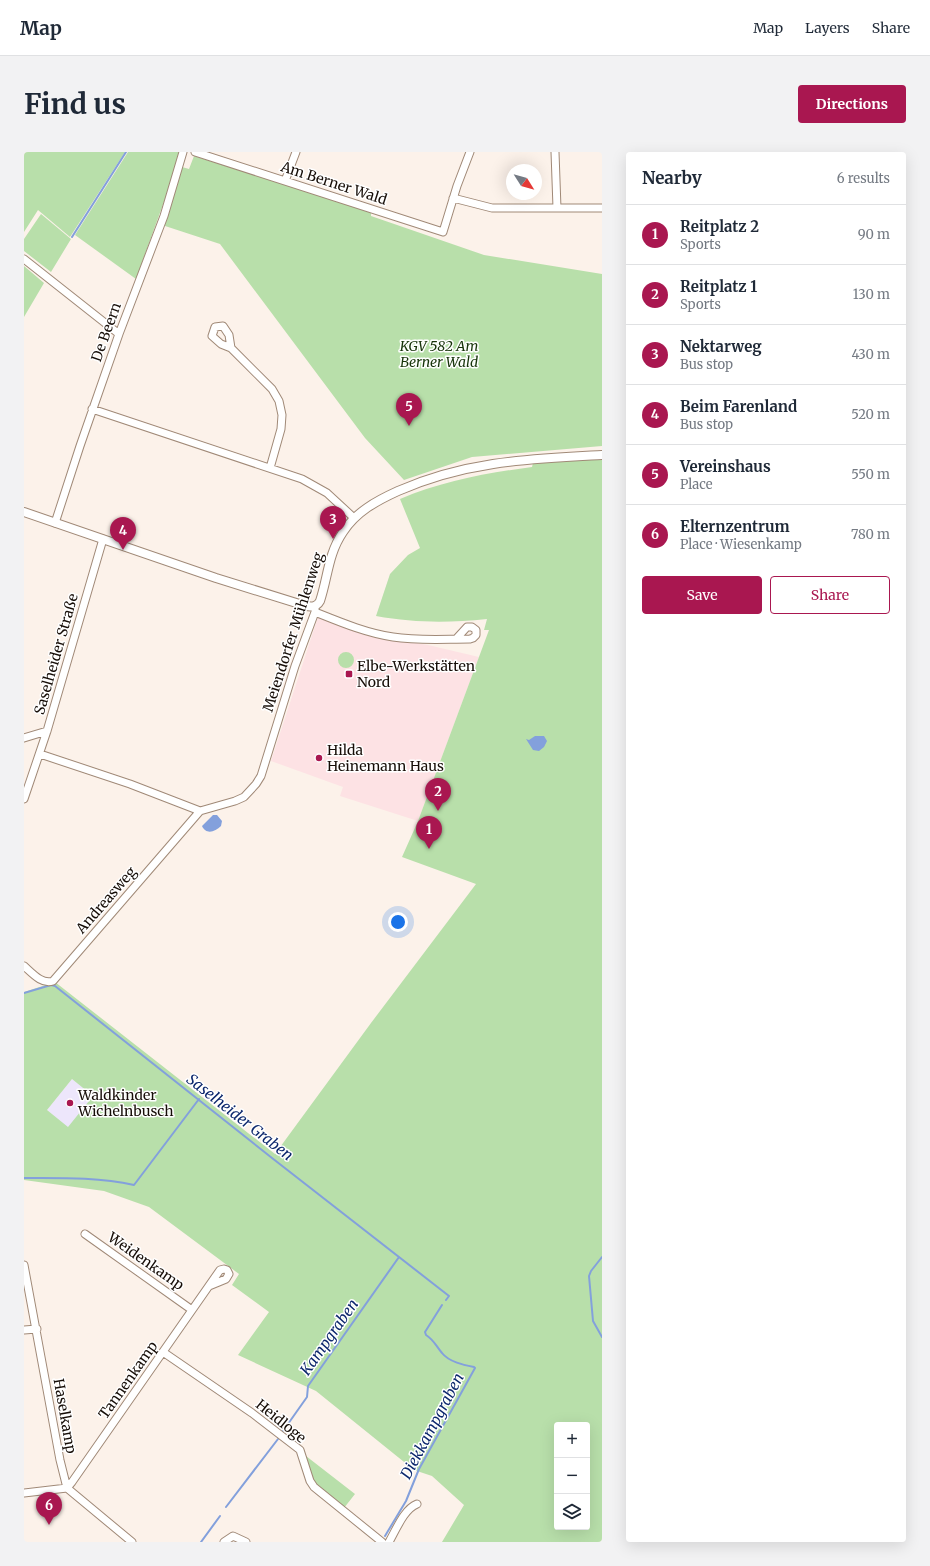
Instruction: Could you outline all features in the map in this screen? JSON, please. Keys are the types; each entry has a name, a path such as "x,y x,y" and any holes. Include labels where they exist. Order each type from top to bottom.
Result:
{"street":[{"name":"De Beern","path":"55,522 92,409 164,216 184,152"},
{"name":"Am Berner Wald","path":"194,152 443,232 453,198"},
{"path":"285,180 296,152"},
{"path":"470,152 453,198 492,208 602,208"},
{"path":"555,152 557,208"},
{"path":"24,259 119,334"},
{"path":"231,348 272,389 279,401 282,415 281,429 270,468"},
{"path":"92,409 302,479 327,493 354,518"},
{"name":"Meiendorfer Mühlenweg","path":"200,811 244,797 261,776 291,679 315,609 320,601 326,575 336,545 342,533 354,518 374,503 398,491 436,477 467,468 512,461 602,455"},
{"path":"24,512 216,578 315,609 346,624 388,636 408,639 456,639"},
{"name":"Saselheider Straße","path":"24,799 48,731 102,539"},
{"path":"24,738 48,731"},
{"path":"40,754 130,784 200,811"},
{"name":"Andreasweg","path":"24,966 42,981 53,981 200,811"},
{"name":"Weidenkamp","path":"85,1234 192,1310"},
{"name":"Haselkamp","path":"24,1265 60,1460 67,1488"},
{"name":"Tannenkamp","path":"67,1488 209,1286"},
{"path":"24,1330 37,1329"},
{"name":"Heidloge","path":"163,1352 252,1413 300,1450 310,1481 314,1487 382,1542"},
{"path":"24,1493 67,1488 132,1542"},
{"path":"389,1542 406,1512 412,1506 417,1504"},
{"path":"224,1542 233,1536 246,1542"}],"shaded area":[{"path":"318,617 385,638 428,645 479,657 418,821 340,796 343,787 271,761"},
{"name":"Waldkinder Wichelnbusch","path":"72,1079 94,1096 68,1128 47,1110"}],"green space":[{"path":"24,152 125,152 70,237 38,210 24,232"},
{"path":"128,152 182,152 136,279 75,235"},
{"name":"KGV 582 Am Berner Wald","path":"194,156 371,212 371,216 484,255 602,274 602,446 472,457 404,480 365,438 220,244 162,225 182,167 189,169"},
{"path":"41,214 71,239 51,272 24,251 24,239"},
{"path":"24,266 44,283 24,317"},
{"path":"602,459 602,1542 442,1542 464,1505 432,1476 414,1470 316,1391 238,1355 269,1312 232,1285 239,1274 149,1207 104,1191 24,1180 24,992 55,982 275,1154 371,1023 476,884 402,857 418,821 489,630 484,630 487,619 432,622 376,616 390,574 408,555 420,548 400,499 432,487 465,478 532,467 533,463","holes":["72,1079 93,1096 68,1127 47,1110"]},
{"path":"343,652 349,652 354,657 352,666 349,668 343,668 338,663 338,657"},
{"path":"306,1456 355,1494 344,1508 316,1487"}],"water":[{"path":"535,736 544,736 547,741 544,747 539,751 533,750 526,739 529,740"},
{"path":"213,815 217,815 222,821 221,826 216,830 208,832 202,826"}],"waterway":[{"path":"72,237 126,152"},
{"name":"Saselheider Graben","path":"24,993 51,985 55,986 449,1296 446,1300"},
{"path":"24,1178 93,1179 134,1185 199,1099"},
{"name":"Kampgraben","path":"283,1431 307,1397 308,1386 399,1257"},
{"path":"602,1257 589,1276 593,1321 602,1337"},
{"name":"Diekkampgraben","path":"385,1536 406,1501 419,1469 475,1368 449,1359 426,1335 425,1332 442,1305"},
{"name":"Kampgraben","path":"226,1507 278,1439"},
{"name":"Kampgraben","path":"201,1542 220,1516"}],"place":[{"name":"Vereinshaus","path":"409,426"},
{"name":"Nektarweg","path":"333,539"},
{"name":"Beim Farenland","path":"123,550"},
{"name":"Elbe-Werkstätten Nord","path":"349,674"},
{"name":"Hilda Heinemann Haus","path":"319,758"},
{"name":"Reitplatz 1","path":"438,811"},
{"name":"Reitplatz 2","path":"429,849"},
{"name":"Waldkinder Wichelnbusch","path":"70,1103"},
{"name":"Elternzentrum","path":"49,1525"}]}
